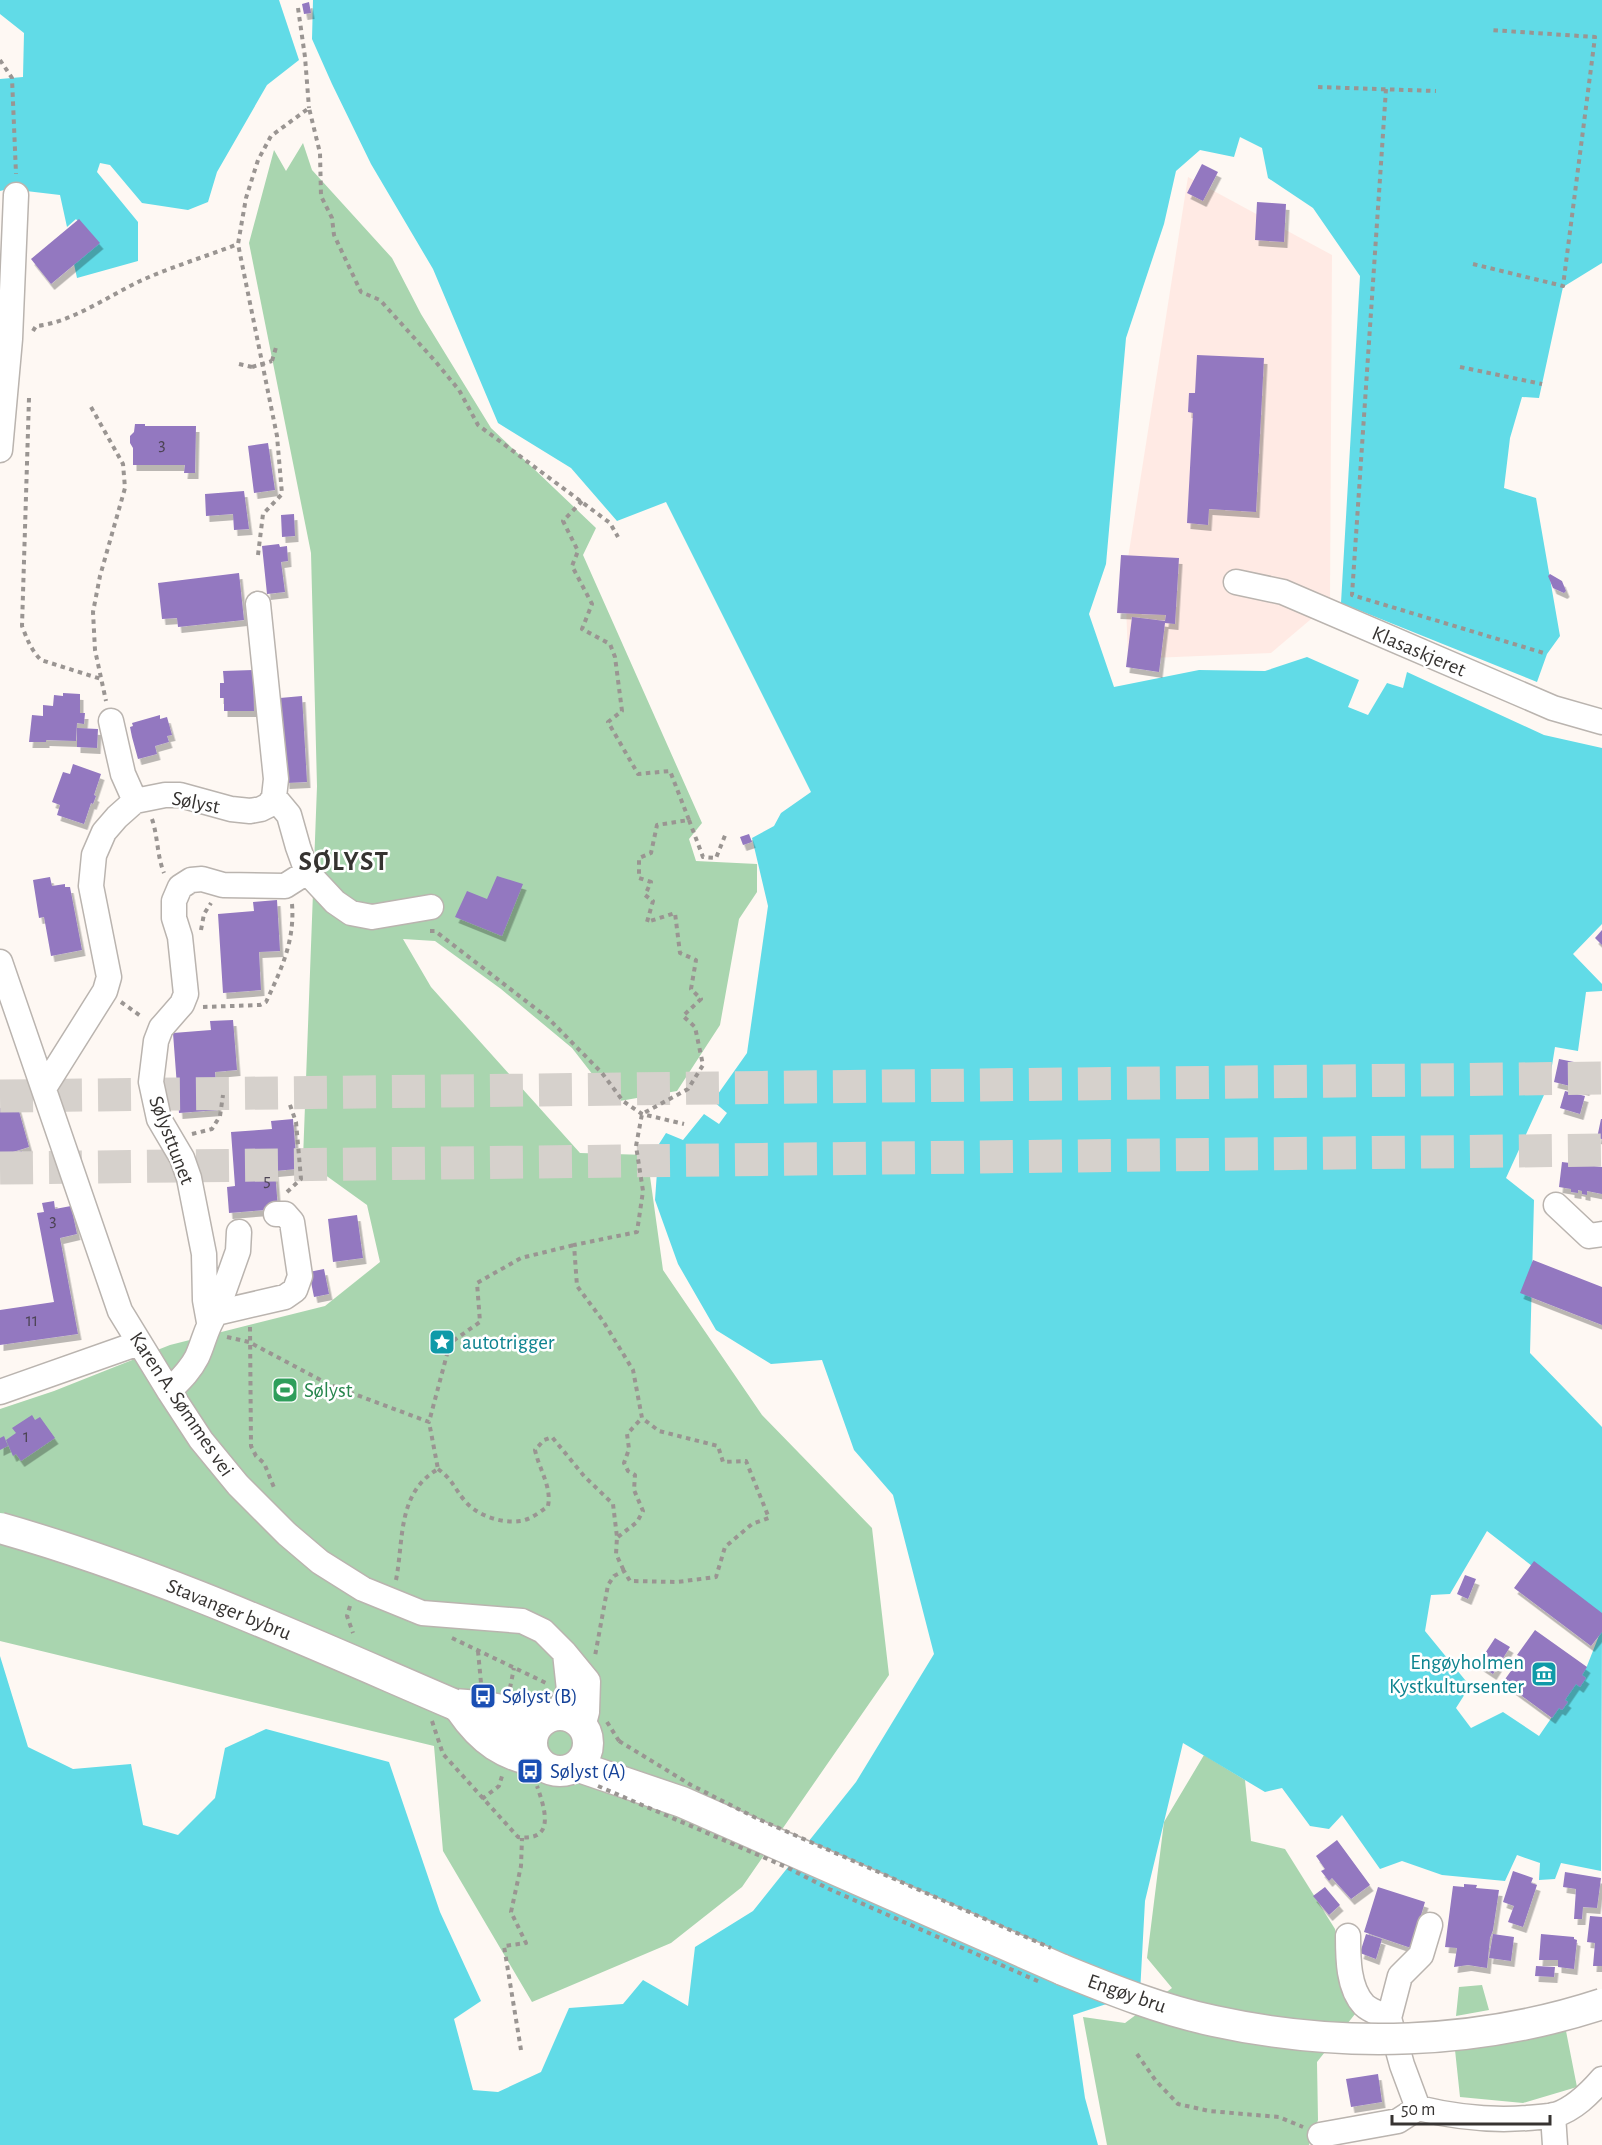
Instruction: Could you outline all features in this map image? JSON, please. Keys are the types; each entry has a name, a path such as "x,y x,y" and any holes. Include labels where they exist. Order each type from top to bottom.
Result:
{"main road":[{"name":"Stavanger bybru","path":"0,1528 78,1552 182,1589 453,1704"},
{"path":"453,1704 572,1717 597,1751 568,1770 559,1772 453,1704"},
{"path":"537,1757 531,1740 534,1731 551,1716"},
{"name":"Engøy bru","path":"597,1751 642,1790 682,1802 1063,1970 1144,2001 1213,2021 1302,2035 1378,2040 1457,2035 1494,2030 1573,2013 1602,2004"}],"street":[{"path":"0,450 10,339 16,186"},
{"name":"Klasaskjeret","path":"1236,582 1282,592 1553,708 1602,722"},
{"path":"258,604 276,779 274,797 290,815 298,847 308,872 335,902 351,914 372,917 431,908"},
{"path":"44,1089 105,991 109,977 91,886 94,855 104,832 117,817 138,801 123,774 111,721"},
{"name":"Sølyst","path":"138,801 165,795 180,795 231,809 250,811 269,805 274,797"},
{"path":"182,1004 186,986 180,937 173,907 178,889 191,880 202,879 223,885 285,886 308,872"},
{"name":"Karen A. Sømmes vei","path":"0,962 120,1311 201,1440 238,1485 287,1534 312,1555 363,1589 422,1613 522,1621 543,1631 588,1681 587,1712 597,1751"},
{"name":"Sølysttunet","path":"169,1391 190,1369 212,1317 205,1300 204,1254 189,1178 182,1158 159,1119 151,1082 156,1041 161,1028 182,1004"},
{"path":"1556,1204 1589,1236 1602,1234"},
{"path":"212,1317 285,1297 295,1290 300,1276 292,1222 280,1214"},
{"path":"212,1317 238,1251 239,1232"},
{"path":"0,1392 139,1343"},
{"path":"551,1716 569,1690 565,1653"},
{"path":"1418,2108 1402,2065 1389,2018 1400,1976 1422,1955 1430,1925"},
{"path":"1348,1936 1348,1959 1352,1980 1359,1996 1364,2005 1389,2018"},
{"path":"1320,2135 1398,2121 1418,2108 1494,2120 1553,2115 1570,2108 1589,2094 1602,2079"},
{"path":"1553,2115 1555,2145"}],"path":[{"path":"298,8 309,108 320,153 321,196 332,218 334,235 361,292 381,300 435,361 459,390 478,425 610,523 618,537"},
{"path":"1473,264 1563,286 1595,37 1491,30"},
{"path":"0,60 12,78 16,186"},
{"path":"1318,87 1436,91"},
{"path":"1386,89 1352,595 1547,654"},
{"path":"258,555 263,514 282,494 277,436 237,244 246,198 258,160 271,136 309,108"},
{"path":"10,339 31,334 36,326 48,325 88,308 140,281 237,244"},
{"path":"239,364 252,367 272,362 277,344"},
{"path":"1460,367 1542,384"},
{"path":"29,392 22,626 34,654 41,660 101,679"},
{"path":"91,407 123,464 125,488 100,576 93,612 95,650 111,721"},
{"path":"582,501 563,521 578,551 572,567 592,604 582,629 610,644 615,657 622,711 608,722 638,774 670,771 703,856 716,858 726,833"},
{"path":"138,801 150,813 157,833 163,870 167,878 178,889"},
{"path":"642,1114 688,1089 703,1065 695,1027 683,1016 701,999 691,989 696,960 680,952 675,913 647,922 653,901 645,895 651,882 639,878 639,858 651,853 657,825 689,820"},
{"path":"200,932 204,914 212,902 212,882"},
{"path":"182,1004 191,1008 260,1005 266,1002 285,961 292,933 292,904 285,886"},
{"path":"424,930 435,931 549,1018 602,1073 623,1101 642,1114 684,1124"},
{"path":"105,991 161,1028"},
{"path":"173,1143 183,1135 212,1129 220,1116 223,1095"},
{"path":"280,1214 287,1192 301,1179 296,1122 289,1102"},
{"path":"574,1245 577,1286 603,1321 633,1370 642,1418 659,1431 718,1446 723,1462 746,1461 770,1518 752,1524 725,1547 716,1577 676,1582 630,1581 616,1554 617,1537 612,1504 552,1437 544,1440 535,1450 550,1496 548,1506 536,1515 520,1521 495,1519 476,1510 465,1502 450,1477 438,1469 429,1422 450,1343 480,1322 477,1283 521,1258 574,1245 637,1232 643,1191 636,1146 642,1114"},
{"path":"246,1306 250,1329 251,1446 256,1456 264,1463 276,1491"},
{"path":"249,1342 330,1386 429,1422"},
{"path":"617,1537 637,1522 643,1511 634,1490 636,1475 628,1471 624,1463 629,1449 627,1434 642,1418"},
{"path":"363,1589 372,1576 391,1583 396,1580 405,1515 412,1494 424,1477 438,1469"},
{"path":"596,1660 595,1652 602,1626 608,1585 614,1576 624,1570"},
{"path":"422,1613 431,1624 449,1637 551,1686 543,1689"},
{"path":"478,1651 481,1690"},
{"path":"514,1668 509,1691 520,1692"},
{"path":"597,1751 691,1785 756,1818 1057,1950"},
{"path":"482,1799 499,1786 506,1766"},
{"path":"521,2050 504,1946 526,1943 511,1912 521,1866 522,1838"},
{"path":"1137,2054 1156,2081 1178,2104 1209,2111 1279,2116 1320,2135"}],"shaded area":[{"path":"1188,177 1332,255 1330,603 1271,653 1128,659 1125,577"}],"green space":[{"path":"303,143 312,170 392,258 421,314 491,428 596,528 583,555 702,823 689,839 696,861 757,864 757,892 739,919 720,1025 677,1091 614,1102 572,1048 501,989 435,941 403,939 431,987 580,1153 647,1155 663,1270 762,1415 872,1528 889,1675 742,1887 671,1943 532,2002 443,1851 434,1746 0,1641 0,1409 54,1391 170,1345 325,1306 380,1262 367,1205 303,1159 317,786 311,553 249,243 274,150 286,171"},
{"path":"1204,1755 1245,1780 1251,1841 1285,1849 1335,1929 1355,2014 1317,2062 1318,2120 1309,2145 1107,2145 1083,2017 1125,2023 1172,1988 1147,1958 1164,1822"},
{"path":"1482,1985 1489,2010 1456,2016 1459,1987"},
{"path":"1566,2031 1577,2087 1523,2103 1460,2097 1455,2050"}],"water":[{"path":"0,0 279,0 299,60 267,85 217,172 208,202 188,210 142,203 110,165 100,163 97,172 138,222 138,261 77,278 74,264 97,243 76,219 67,227 60,195 26,191 17,187 0,191 0,79 23,77 24,33 0,14"},
{"path":"313,0 1602,0 1602,263 1563,287 1539,398 1522,397 1510,438 1504,488 1536,498 1560,636 1547,654 1537,682 1341,603 1360,276 1313,208 1268,178 1262,148 1240,137 1234,157 1200,150 1176,171 1164,224 1126,338 1106,564 1089,614 1114,687 1199,670 1265,671 1307,657 1359,680 1348,707 1368,715 1387,683 1403,688 1407,672 1544,735 1602,748 1602,924 1573,954 1602,984 1602,991 1586,992 1578,1051 1555,1047 1549,1084 1506,1178 1534,1200 1530,1353 1602,1427 1602,1620 1487,1531 1450,1594 1431,1595 1425,1631 1470,1686 1456,1708 1471,1728 1503,1712 1539,1736 1587,1666 1602,1628 1601,1871 1561,1863 1555,1879 1539,1880 1540,1863 1517,1855 1505,1881 1442,1875 1402,1861 1380,1869 1342,1815 1329,1829 1310,1826 1282,1788 1265,1792 1183,1743 1145,1901 1140,1993 1073,2015 1085,2098 1098,2145 0,2145 0,1656 28,1747 73,1769 131,1764 143,1825 178,1835 215,1798 225,1748 266,1729 389,1762 440,1912 481,2001 454,2019 473,2090 498,2092 541,2072 569,2008 623,2004 643,1980 688,2006 695,1947 753,1911 856,1782 934,1654 893,1495 854,1450 822,1360 771,1364 716,1330 678,1264 655,1200 659,1144 666,1133 683,1140 704,1114 719,1124 727,1113 713,1101 747,1053 768,906 752,838 774,826 781,813 811,792 666,502 617,521 571,468 498,423 433,269 371,164 312,39"}],"building":[{"path":"309,2 311,13 304,14 302,4"},
{"path":"1202,164 1218,172 1203,201 1187,193"},
{"path":"1257,202 1286,204 1284,242 1255,240"},
{"path":"79,219 100,243 51,284 31,259"},
{"path":"1197,355 1264,358 1256,512 1209,509 1208,525 1187,523 1193,413 1188,412 1189,393 1195,393"},
{"path":"135,424 196,426 195,473 184,473 185,465 133,465 130,436 134,432"},
{"path":"268,443 275,490 254,493 248,446"},
{"path":"244,491 249,529 234,530 233,514 206,516 205,494"},
{"path":"294,514 295,536 282,537 281,515"},
{"path":"279,544 280,547 287,546 288,561 281,562 285,592 267,594 262,546"},
{"path":"1121,555 1179,558 1175,624 1165,623 1159,672 1126,667 1132,617 1165,621 1166,615 1117,613"},
{"path":"239,573 244,620 178,627 177,618 162,619 158,583"},
{"path":"1550,574 1562,581 1566,591 1564,593 1553,588 1548,576"},
{"path":"253,670 254,711 224,711 224,698 220,698 220,683 224,683 223,671"},
{"path":"63,693 80,694 80,713 85,713 84,724 77,723 76,741 29,742 32,715 43,716 43,705 53,706 54,695 63,696"},
{"path":"302,696 307,782 286,783 280,698"},
{"path":"160,715 160,719 167,717 172,735 167,736 169,742 155,746 157,754 138,759 130,727 133,726 132,723"},
{"path":"77,728 98,729 97,748 77,747"},
{"path":"73,764 101,774 94,795 96,796 93,804 91,803 84,824 57,815 60,805 52,802 63,772 70,774"},
{"path":"749,834 752,842 743,845 740,837"},
{"path":"497,876 523,884 502,936 455,917 467,891 487,899"},
{"path":"50,877 52,886 65,884 65,887 70,887 82,950 51,956 44,917 39,918 33,880"},
{"path":"277,900 280,951 259,952 261,990 223,993 218,914 254,911 253,902"},
{"path":"1602,930 1602,945 1595,938"},
{"path":"233,1020 237,1070 215,1072 218,1110 179,1113 173,1033 211,1030 210,1021"},
{"path":"1559,1059 1579,1063 1578,1069 1590,1072 1586,1090 1554,1082"},
{"path":"1565,1091 1585,1096 1580,1114 1560,1108"},
{"path":"17,1104 29,1147 0,1156 0,1108"},
{"path":"293,1119 297,1169 275,1171 278,1209 229,1213 227,1187 235,1186 231,1132 272,1129 271,1121"},
{"path":"1602,1119 1602,1139 1597,1138"},
{"path":"22,1151 24,1159 13,1162 11,1154"},
{"path":"1562,1162 1602,1167 1602,1194 1587,1191 1587,1195 1582,1194 1582,1191 1571,1192 1571,1189 1559,1187"},
{"path":"54,1201 55,1209 71,1206 77,1234 60,1238 78,1334 0,1345 0,1310 54,1302 37,1213 44,1212 42,1203"},
{"path":"357,1215 363,1258 333,1262 328,1219"},
{"path":"1533,1260 1602,1287 1602,1325 1520,1293"},
{"path":"324,1269 329,1294 314,1297 309,1272"},
{"path":"32,1415 35,1420 40,1417 55,1438 21,1461 16,1454 13,1456 6,1440 16,1433 12,1428"},
{"path":"4,1436 8,1446 0,1450 0,1438"},
{"path":"1534,1561 1602,1613 1602,1632 1591,1646 1514,1588"},
{"path":"1465,1575 1476,1579 1468,1599 1457,1594"},
{"path":"1535,1630 1587,1667 1582,1675 1586,1678 1580,1687 1576,1684 1565,1700 1568,1702 1562,1710 1559,1708 1552,1718 1503,1682 1521,1657 1517,1655"},
{"path":"1495,1638 1510,1647 1493,1674 1478,1664"},
{"path":"1337,1840 1370,1885 1351,1899 1332,1878 1329,1881 1321,1871 1325,1869 1316,1856"},
{"path":"1513,1871 1533,1878 1531,1883 1537,1885 1523,1927 1508,1922 1514,1906 1503,1902"},
{"path":"1565,1872 1601,1878 1597,1908 1583,1907 1582,1919 1574,1919 1576,1889 1563,1887"},
{"path":"1464,1884 1477,1885 1476,1888 1499,1890 1487,1968 1468,1965 1454,1967 1457,1948 1445,1947 1453,1886 1464,1887"},
{"path":"1325,1887 1340,1905 1329,1915 1313,1896"},
{"path":"1378,1887 1425,1902 1411,1948 1364,1932"},
{"path":"1590,1916 1602,1917 1602,1966 1593,1966 1595,1943 1587,1942"},
{"path":"1366,1934 1382,1939 1376,1959 1360,1953"},
{"path":"1493,1934 1514,1937 1511,1961 1489,1958"},
{"path":"1541,1934 1574,1937 1577,1940 1574,1969 1558,1967 1558,1960 1539,1960"},
{"path":"1536,1966 1555,1967 1554,1977 1535,1976"},
{"path":"1378,2074 1382,2102 1351,2107 1346,2079"}],"tunnel":[{"path":"0,1096 1602,1078"},
{"path":"0,1168 1602,1150"}],"place":[{"name":"autotrigger","path":"442,1342"},
{"name":"Sølyst","path":"285,1390"},
{"name":"Engøyholmen Kystkultursenter","path":"1544,1674"},
{"name":"Sølyst (B)","path":"483,1696"},
{"name":"Sølyst (A)","path":"530,1771"}],"district":[{"name":"SØLYST","path":"344,861"}]}
